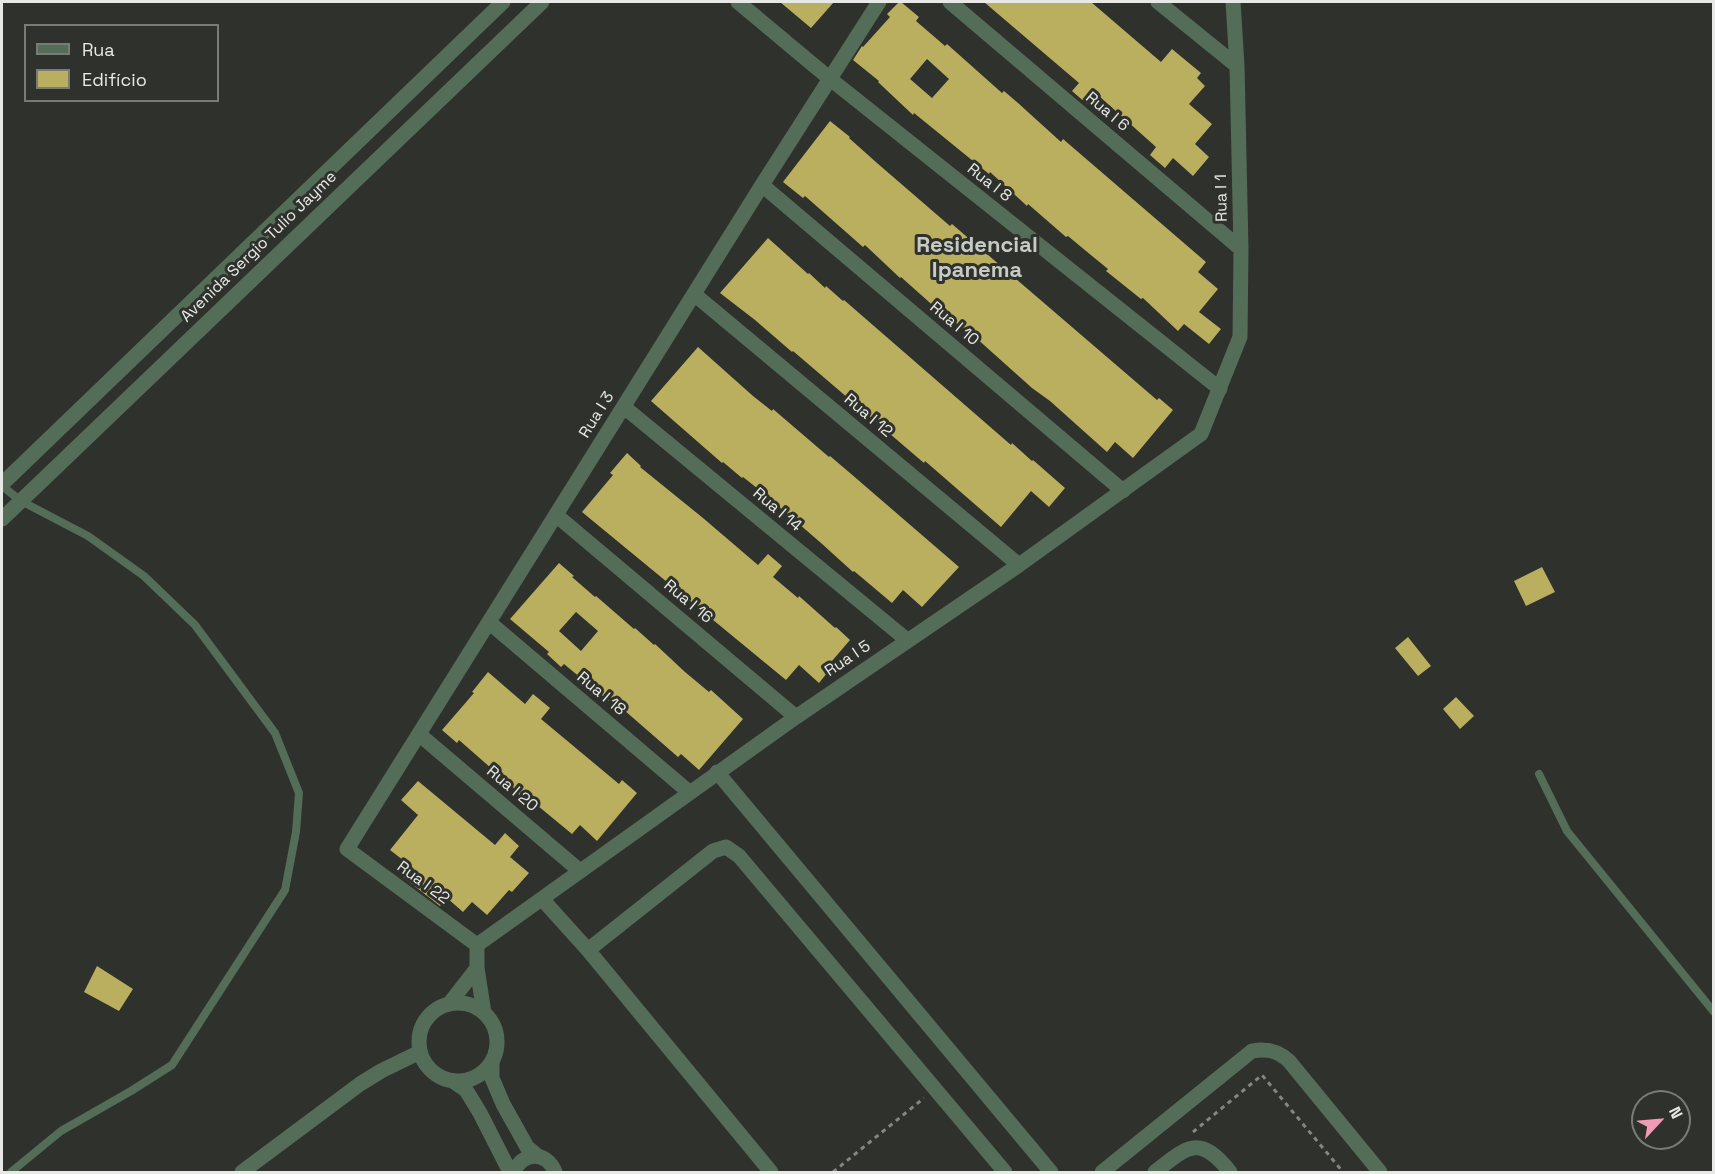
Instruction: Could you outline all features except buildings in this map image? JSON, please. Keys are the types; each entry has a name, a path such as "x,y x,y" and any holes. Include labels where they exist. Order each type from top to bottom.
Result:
{"street":[{"name":"Avenida Sergio Tulio Jayme","path":"2,485 503,2"},
{"name":"Avenida Sergio Tulio Jayme","path":"2,519 542,2"},
{"name":"Rua I 8","path":"738,2 829,78 1220,389"},
{"name":"Rua I 3","path":"347,849 829,78 879,2"},
{"name":"Rua I 6","path":"950,2 1241,249"},
{"path":"1158,2 1237,66"},
{"name":"Rua I 1","path":"1220,389 1240,337 1241,249 1237,66 1233,2"},
{"name":"Rua I 10","path":"762,185 1123,491"},
{"name":"Rua I 12","path":"694,294 1019,565"},
{"name":"Rua I 5","path":"477,945 717,772 1019,565 1202,434 1220,389"},
{"name":"Rua I 14","path":"624,407 907,640"},
{"name":"Rua I 16","path":"556,515 796,717"},
{"name":"Rua I 18","path":"489,623 689,792"},
{"name":"Rua I 20","path":"420,735 580,871"},
{"path":"717,772 1051,1173"},
{"path":"588,950 713,851 726,847 739,856 1005,1173"},
{"name":"Rua I 22","path":"347,849 477,945"},
{"path":"542,899 588,950 771,1173"},
{"path":"477,945 477,968 484,1012"},
{"path":"449,1004 477,968"},
{"path":"539,1157 527,1147 503,1104 492,1078 492,1062 497,1045 495,1027 484,1012 468,1004 449,1004 433,1011 422,1025 419,1043 420,1052 429,1068 466,1090 512,1173 518,1164 531,1157 546,1159 555,1173"},
{"path":"1102,1173 1252,1051 1260,1050 1276,1052 1289,1061 1380,1173"},
{"path":"242,1173 360,1084 420,1052"},
{"path":"453,1081 471,1079 486,1070 492,1062"},
{"path":"1155,1173 1183,1150 1192,1147 1200,1148 1223,1164 1230,1173"}],"lane":[{"path":"2,485 21,501 88,536 144,576 195,625 275,733 299,793 296,832 285,890 172,1065 61,1131 11,1173"},
{"path":"1539,774 1567,831 1713,1012"}],"path":[{"path":"1183,1150 1183,1140 1262,1075 1343,1173"},
{"path":"833,1173 935,1090"}],"district":[{"name":"Residencial Ipanema","path":"977,258"}]}
